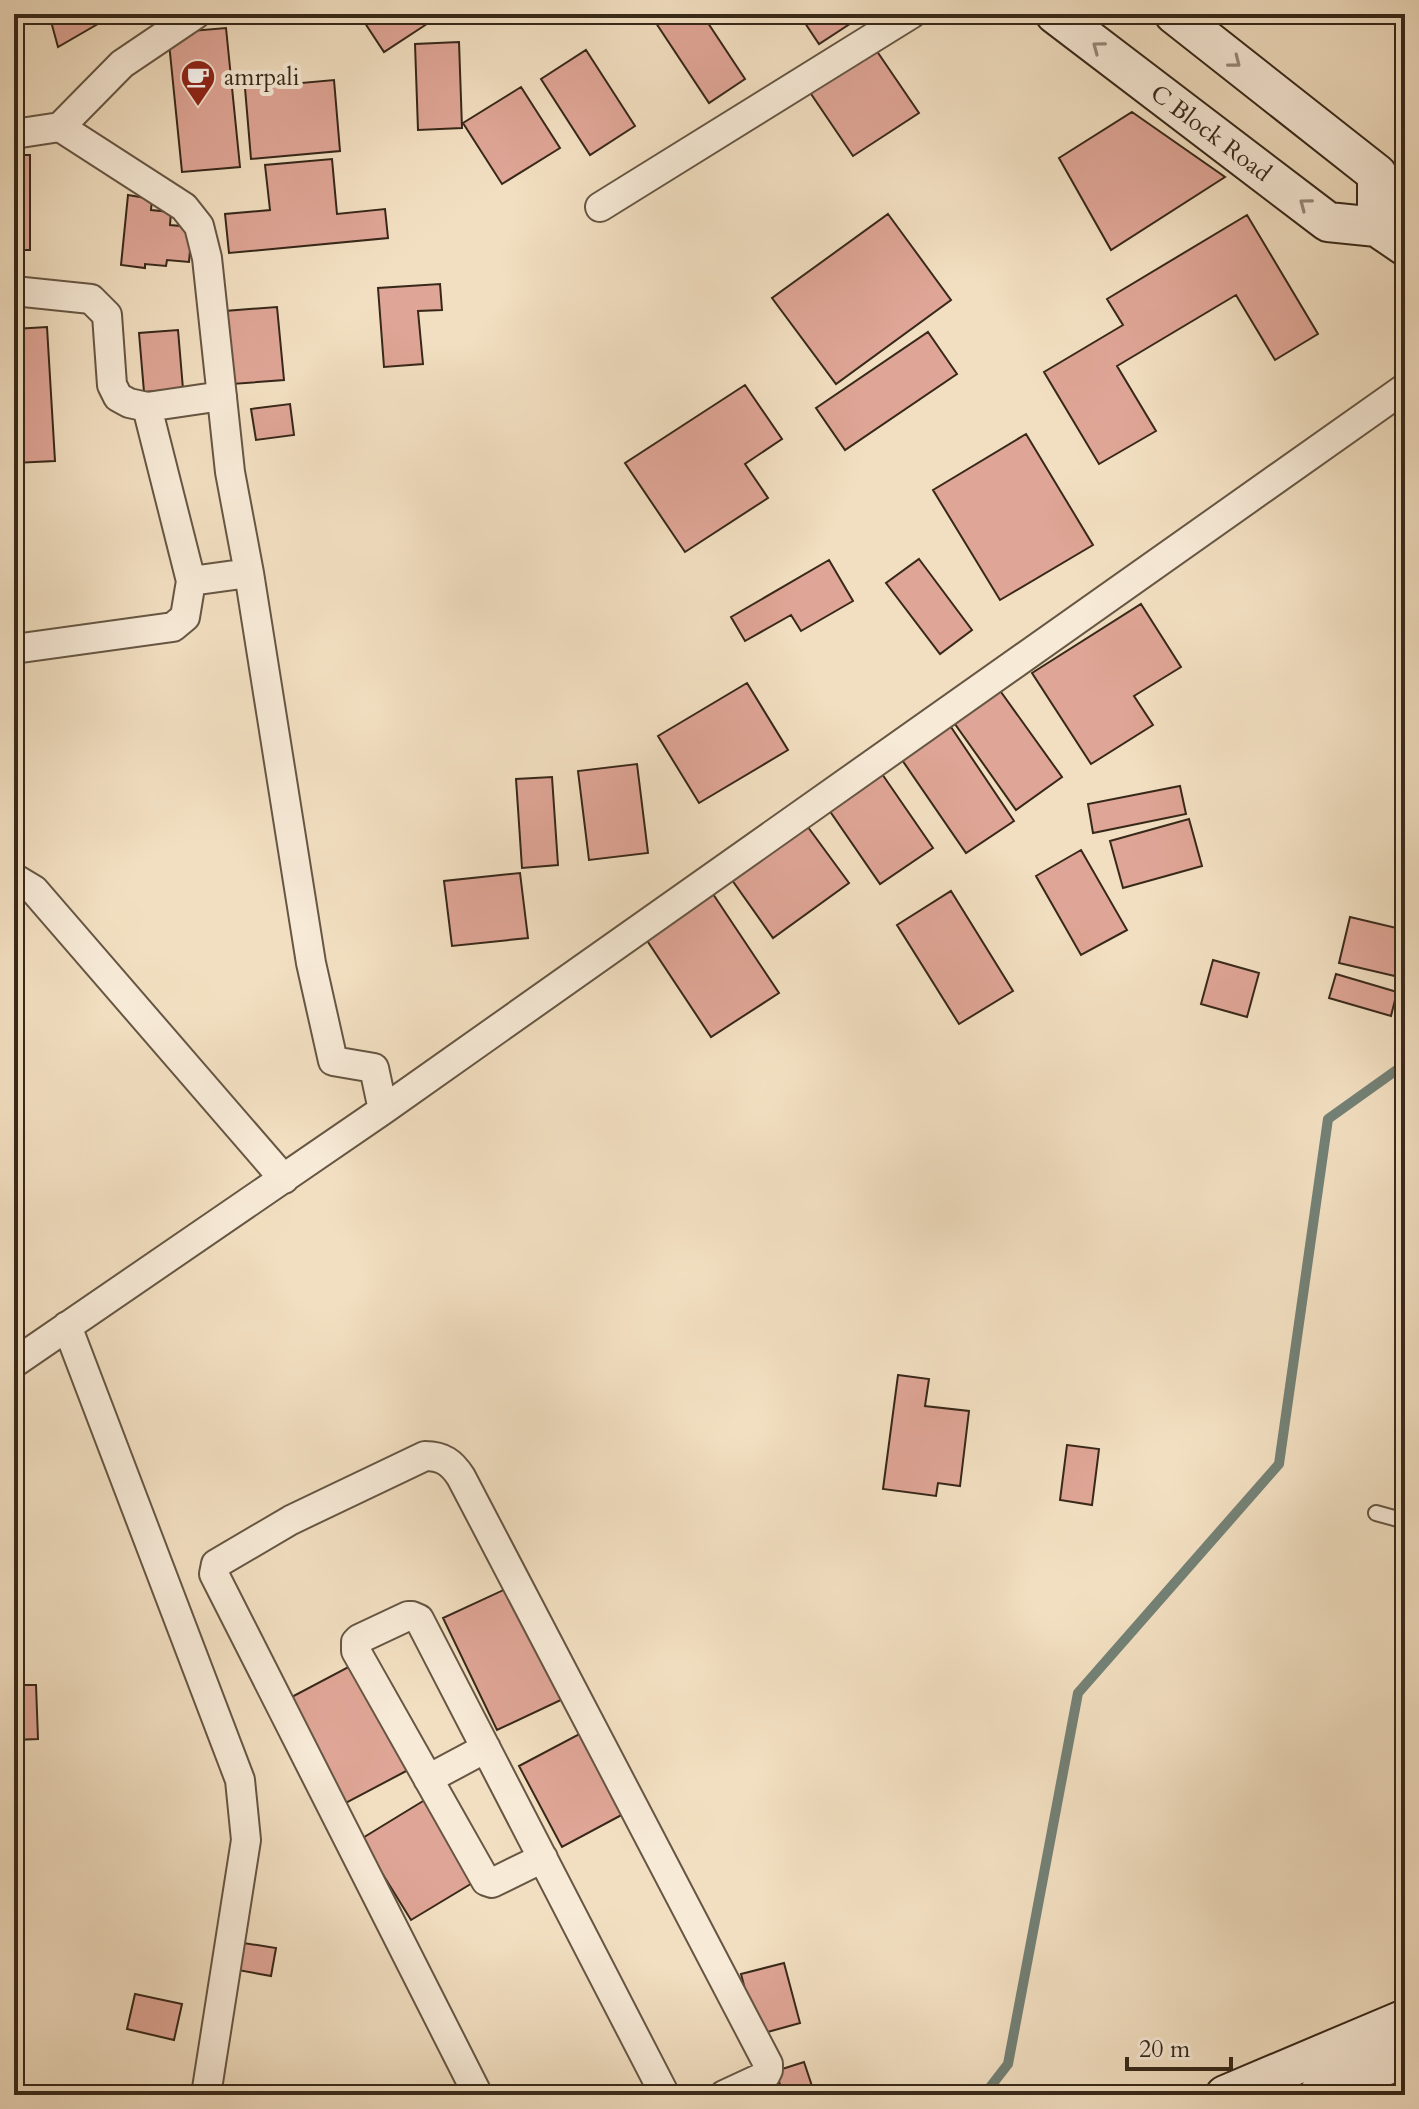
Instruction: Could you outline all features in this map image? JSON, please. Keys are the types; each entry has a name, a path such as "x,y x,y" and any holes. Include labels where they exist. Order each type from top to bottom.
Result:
{"street":[{"path":"14,134 60,127 122,64 196,14"},
{"path":"600,207 911,14"},
{"name":"C Block Road","path":"1055,14 1328,222 1391,236 1377,174 1174,14"},
{"path":"60,127 184,207 199,226 207,258 230,472 311,963 333,1061 374,1068 383,1110"},
{"path":"14,291 91,299 107,315 112,385 118,397 129,403 147,407 222,396"},
{"path":"14,1363 383,1110 1405,388"},
{"path":"14,649 173,627 185,617 191,581 147,407"},
{"path":"191,581 249,573"},
{"path":"14,878 34,890 284,1179"},
{"path":"67,1326 240,1780 246,1840 206,2095"},
{"path":"478,2095 214,1574 216,1564 291,1520 425,1456 446,1460 461,1477 768,2064 765,2076 724,2095"},
{"path":"543,1858 492,1883 486,1881 356,1651 359,1639 408,1616 419,1619 543,1858 665,2095"},
{"path":"428,1779 486,1748"},
{"path":"1225,2095 1405,2019"},
{"path":"1318,2095 1405,2059"}],"lane":[{"path":"1376,1513 1405,1521"}],"building":[{"path":"49,14 115,14 58,47"},
{"path":"359,14 434,14 436,18 384,52"},
{"path":"650,14 702,14 745,79 709,103"},
{"path":"799,14 865,14 819,44"},
{"path":"226,28 240,167 182,172 168,33"},
{"path":"459,42 462,128 418,130 415,44"},
{"path":"872,44 919,113 853,156 807,88"},
{"path":"586,50 635,126 590,155 541,79"},
{"path":"334,80 340,151 251,159 245,88"},
{"path":"521,87 560,148 502,184 463,123"},
{"path":"1132,112 1225,177 1111,250 1059,158"},
{"path":"14,155 30,155 30,250 14,250"},
{"path":"332,159 337,214 385,209 388,238 229,253 225,214 270,210 265,165"},
{"path":"128,195 152,199 151,210 171,212 170,225 192,227 189,262 167,260 166,266 145,264 145,268 121,265"},
{"path":"888,214 951,300 836,384 772,298"},
{"path":"1247,215 1318,334 1275,360 1236,295 1117,366 1156,431 1099,464 1044,372 1123,325 1107,299"},
{"path":"440,284 442,310 418,311 423,364 384,367 378,288"},
{"path":"277,307 284,380 232,384 225,311"},
{"path":"47,327 55,461 14,463 14,329"},
{"path":"178,330 183,389 144,392 139,333"},
{"path":"928,332 957,374 845,450 816,408"},
{"path":"745,385 782,439 745,464 768,498 685,552 625,463"},
{"path":"290,404 294,435 256,440 251,409"},
{"path":"1026,434 1093,545 1000,600 933,490"},
{"path":"919,559 972,630 940,654 886,583"},
{"path":"829,560 853,601 801,631 791,615 745,641 731,617"},
{"path":"1141,604 1181,667 1134,696 1153,725 1091,764 1032,673"},
{"path":"747,683 788,750 699,803 658,736"},
{"path":"996,685 1062,777 1016,810 950,717"},
{"path":"949,724 1014,821 966,853 900,757"},
{"path":"637,764 648,853 589,860 578,771"},
{"path":"880,771 933,848 880,884 827,807"},
{"path":"552,777 558,865 522,868 516,779"},
{"path":"1180,786 1186,814 1093,833 1088,804"},
{"path":"802,819 849,883 773,938 727,873"},
{"path":"1189,819 1202,866 1123,888 1110,841"},
{"path":"1081,850 1127,930 1081,955 1036,876"},
{"path":"520,873 528,938 452,946 444,881"},
{"path":"951,891 1013,991 959,1024 897,925"},
{"path":"713,894 779,993 711,1037 646,939"},
{"path":"1350,917 1405,930 1405,951 1399,977 1339,963"},
{"path":"1213,960 1259,973 1247,1017 1201,1004"},
{"path":"1336,974 1397,992 1391,1016 1329,998"},
{"path":"898,1375 929,1379 925,1406 969,1411 960,1486 938,1483 936,1496 883,1489"},
{"path":"1067,1445 1099,1449 1092,1505 1060,1500"},
{"path":"510,1587 563,1699 497,1730 443,1618"},
{"path":"354,1664 410,1769 342,1805 286,1700"},
{"path":"14,1685 36,1685 38,1739 14,1740"},
{"path":"585,1731 629,1811 562,1847 519,1766"},
{"path":"428,1798 479,1879 411,1920 361,1839"},
{"path":"231,1941 276,1948 271,1976 227,1968"},
{"path":"784,1963 800,2023 757,2035 741,1974"},
{"path":"135,1994 182,2004 174,2040 127,2029"},
{"path":"804,2062 815,2095 783,2095 776,2071"}],"waterway":[{"path":"984,2095 1008,2064 1078,1693 1279,1464 1328,1119 1405,1064"}],"place":[{"name":"amrpali","path":"198,108"}]}
